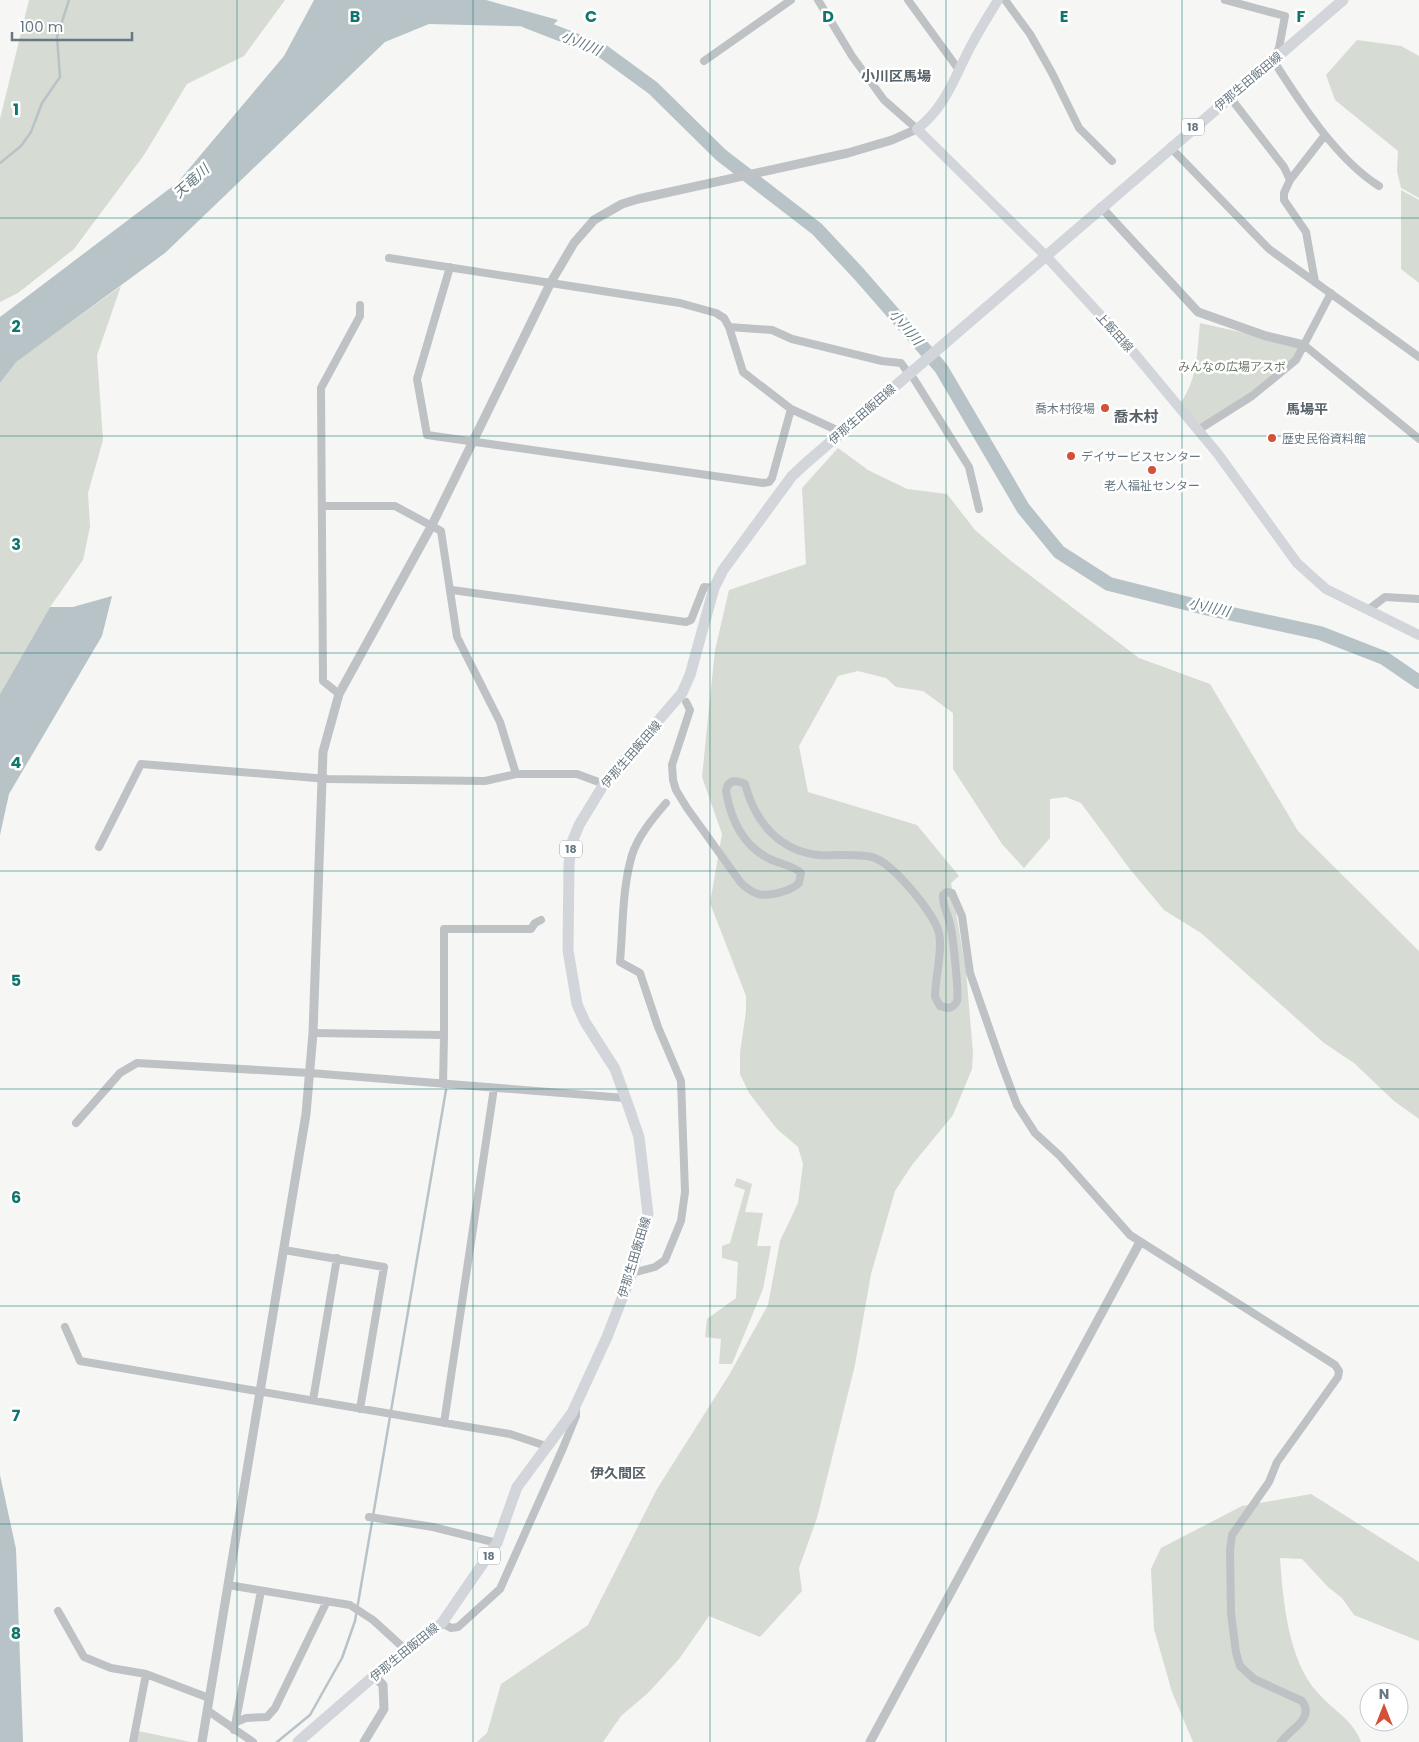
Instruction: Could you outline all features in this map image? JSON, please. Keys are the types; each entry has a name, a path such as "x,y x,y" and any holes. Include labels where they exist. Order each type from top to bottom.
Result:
{"main road":[{"path":"917,129 939,109 998,0"},
{"name":"伊那生田飯田線","path":"298,1742 374,1676 442,1623 497,1543 518,1487 546,1446 572,1413 607,1337 632,1273 648,1214 639,1136 615,1069 585,1022 577,1004 568,950 568,864 571,845 579,825 604,784 682,692 690,675 714,588 735,552 792,476 841,432 912,375 946,342 1101,207 1343,0"},
{"name":"上飯田線","path":"917,129 1046,256 1125,342 1244,488 1296,563 1326,589 1419,635"}],"street":[{"path":"704,61 791,0"},
{"path":"202,1742 306,1114 313,1033 323,752 338,694 432,525 551,282 583,231 609,210 638,199 795,166 878,145 917,129 884,100 852,56 818,0"},
{"path":"908,0 959,70"},
{"path":"1005,0 1030,34 1079,128 1112,161"},
{"path":"1225,0 1236,5 1285,16 1280,48 1273,60 1300,104 1325,134 1359,170 1379,186"},
{"path":"1229,96 1284,167 1290,180"},
{"path":"1315,282 1306,232 1284,200 1284,193 1290,180 1325,134"},
{"path":"1170,147 1250,232 1269,249 1419,357"},
{"path":"1101,207 1198,312 1266,336 1304,345 1419,439"},
{"path":"389,258 680,303 716,313 724,318 729,327 743,372 791,410 841,432"},
{"path":"450,267 417,379 427,435 472,443 763,483 769,482 772,478 791,410"},
{"path":"1198,430 1252,396 1296,360 1331,293"},
{"path":"338,694 323,681 321,388 360,316 360,305"},
{"path":"729,327 772,330 792,339 882,361 901,363 912,375 970,467 979,509"},
{"path":"322,506 395,506 441,531 452,590 457,637 500,722 516,774"},
{"path":"452,590 686,622 691,620 704,587 714,588"},
{"path":"1368,610 1384,597 1419,599"},
{"path":"686,702 690,710 672,765 676,790 729,867 751,891 759,894 768,894 794,888 799,883 801,873 762,856 742,838 728,806 726,791 727,786 731,782 738,781 745,784 754,810 782,844 794,850 819,855 876,858 916,892 939,933 935,997 940,1006 948,1008 954,1005 957,1000 950,925 942,901 943,895 947,892 952,893 962,916 970,973 1017,1105 1035,1133 1060,1156 1124,1229 1140,1242 1339,1370 1338,1376 1277,1462 1269,1482 1232,1535 1229,1575 1231,1612 1236,1653 1240,1666 1254,1679 1302,1700 1306,1707 1307,1714 1303,1720 1282,1742"},
{"path":"99,847 141,764 322,779 485,781 516,774 577,774 604,784"},
{"path":"632,1273 655,1267 666,1260 681,1221 685,1192 681,1081 658,1027 640,974 620,962 626,888 633,853 648,826 666,803"},
{"path":"443,1084 444,930 531,929 535,923 541,920"},
{"path":"313,1033 444,1035"},
{"path":"76,1123 120,1073 138,1063 310,1073 625,1098"},
{"path":"444,1423 494,1088"},
{"path":"870,1742 1140,1242"},
{"path":"284,1250 384,1267 360,1408"},
{"path":"313,1400 336,1258"},
{"path":"65,1327 80,1361 510,1434 546,1446"},
{"path":"442,1623 451,1628 458,1627 500,1589 563,1448 576,1416 576,1405"},
{"path":"372,1518 433,1527 497,1543"},
{"path":"228,1585 327,1601 359,1610 406,1652"},
{"path":"235,1726 261,1591"},
{"path":"235,1726 246,1718 267,1717 275,1708 327,1601"},
{"path":"58,1612 84,1657 110,1668 146,1674 208,1698"},
{"path":"133,1742 146,1674"},
{"path":"364,1742 384,1709 383,1685 374,1676"},
{"path":"207,1710 235,1726 252,1742"}],"green space":[{"path":"29,0 285,0 244,56 187,84 144,155 74,249 18,293 0,302 0,119"},
{"path":"1357,40 1401,46 1419,56 1419,198 1401,188 1397,171 1398,151 1335,100 1326,75"},
{"path":"1401,190 1419,200 1419,283 1401,269"},
{"path":"121,286 97,355 103,440 88,493 90,527 83,560 50,607 0,694 0,383 15,362"},
{"name":"みんなの広場アスボ","path":"1200,323 1302,346 1295,361 1281,373 1198,430 1180,404 1193,375"},
{"path":"838,448 868,470 907,489 947,494 975,530 1011,561 1139,658 1210,684 1298,831 1419,951 1419,1119 1394,1101 1354,1063 1324,1043 1201,933 1164,910 1129,868 1081,803 1066,797 1050,799 1050,838 1024,868 1002,844 953,769 953,713 923,691 896,687 886,678 858,671 838,676 799,746 808,792 917,825 959,876 951,883 966,971 973,1053 972,1069 953,1115 912,1165 895,1191 871,1274 855,1365 817,1518 799,1568 802,1591 760,1637 709,1616 679,1659 648,1693 621,1716 603,1742 477,1742 487,1733 501,1684 588,1625 657,1489 729,1375 768,1305 780,1241 798,1203 803,1164 798,1147 777,1129 749,1093 740,1074 740,1053 746,1011 746,996 710,903 722,834 702,777 715,650 729,590 806,564 802,488"},
{"path":"737,1178 752,1184 745,1212 763,1213 757,1246 771,1246 763,1289 732,1364 719,1364 721,1339 705,1337 707,1319 736,1298 738,1262 722,1258 722,1246 730,1243 745,1190 734,1186"},
{"path":"1311,1494 1419,1562 1419,1641 1354,1615 1342,1598 1328,1587 1302,1559 1280,1558 1285,1611 1300,1664 1308,1680 1318,1693 1348,1722 1361,1742 1193,1742 1172,1692 1154,1629 1151,1569 1161,1548 1242,1506"},
{"path":"138,1731 191,1742 136,1742"}],"water":[{"name":"天竜川","path":"314,0 486,0 558,20 551,27 429,24 385,42 165,253 16,362 0,383 0,317 177,183 284,56"},
{"path":"112,596 102,636 9,794 0,835 0,694 50,607 73,607"},
{"path":"0,1475 16,1549 23,1742 0,1742"}],"waterway":[{"path":"0,163 21,146 31,132 42,103 60,77 57,37 69,0"},
{"name":"小川川","path":"526,21 601,50 653,88 721,155 817,229 941,368 1023,508 1059,552 1109,584 1209,609 1320,633 1384,658 1419,682"},
{"path":"277,1742 310,1715 342,1658 355,1621 446,1090"}],"place":[{"name":"喬木村役場","path":"1105,408"},
{"name":"歴史民俗資料館","path":"1272,438"},
{"name":"デイサービスセンター","path":"1071,456"},
{"name":"老人福祉センター","path":"1152,470"}],"district":[{"name":"小川区馬場","path":"896,76"},
{"name":"馬場平","path":"1307,409"},
{"name":"喬木村","path":"1136,416"},
{"name":"伊久間区","path":"618,1473"}]}
